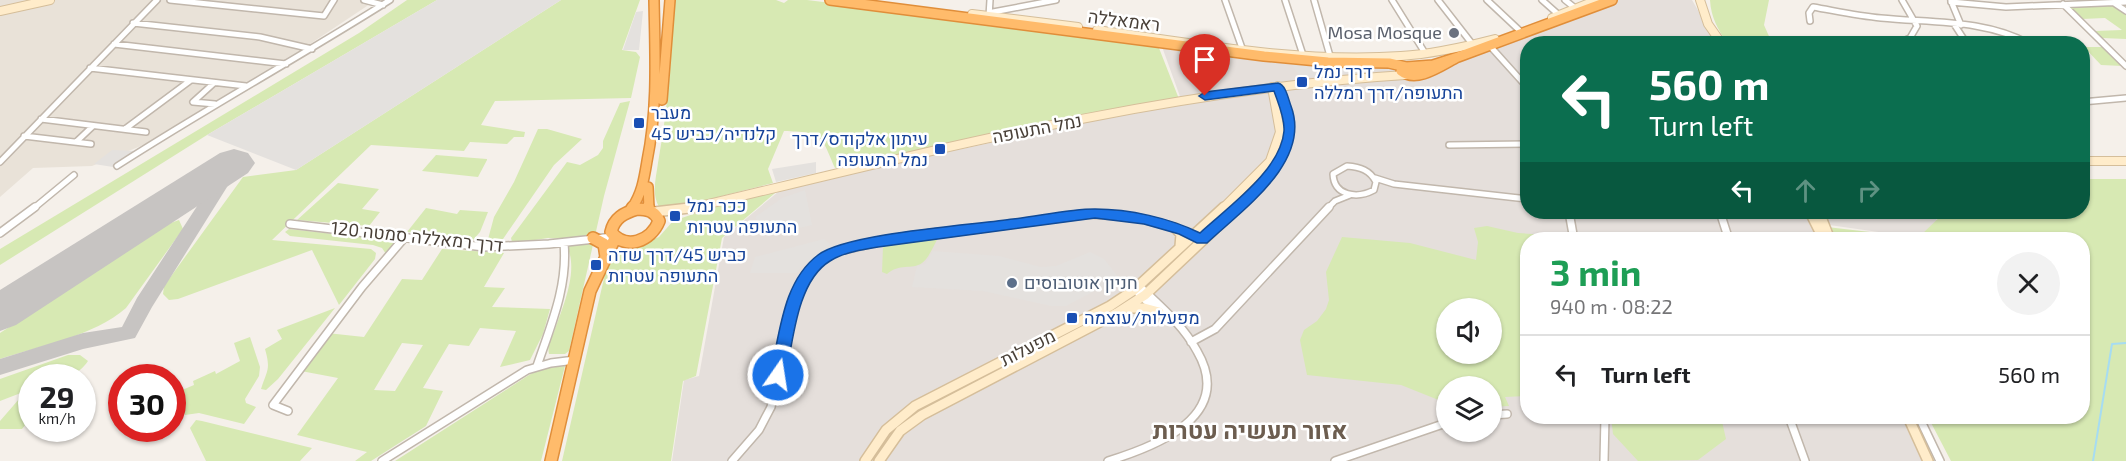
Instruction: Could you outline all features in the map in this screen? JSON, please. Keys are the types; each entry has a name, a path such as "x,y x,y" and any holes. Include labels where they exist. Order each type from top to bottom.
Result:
{"highway":[{"path":"551,461 590,291 606,257 618,217 631,210 638,201 643,186 659,96 654,0"},
{"path":"606,257 627,242 645,239 657,228 659,219 651,211 647,194 670,0"},
{"name":"ראמאללה","path":"830,0 1264,56 1321,61 1378,62 1408,70"},
{"path":"1408,70 1458,57 1612,0"},
{"path":"1378,62 1418,62 1458,57"},
{"path":"631,210 651,211"},
{"path":"613,234 627,242"},
{"path":"593,238 604,243 607,250 606,257"}],"street":[{"path":"0,9 30,0"},
{"path":"0,9 50,0"},
{"path":"0,162 157,0"},
{"path":"170,0 324,16 334,0"},
{"path":"364,0 384,5"},
{"path":"117,166 215,104 313,49 390,0"},
{"path":"855,0 1303,55 1383,57 1473,45 1597,0"},
{"path":"989,16 990,0"},
{"path":"989,16 993,12 1056,0"},
{"path":"1226,0 1242,48"},
{"path":"1285,0 1303,55"},
{"path":"1314,0 1330,56"},
{"path":"1392,0 1425,53"},
{"path":"1438,0 1473,45"},
{"path":"1487,0 1519,30"},
{"path":"1542,0 1559,15"},
{"path":"1565,0 1575,8"},
{"path":"1702,0 1703,12 1717,36"},
{"path":"1902,0 1915,21 1916,31 1912,36"},
{"path":"1961,25 1951,1 2006,7 2054,2 2063,4 2126,2"},
{"path":"2111,1 2126,11"},
{"path":"2063,4 2126,66"},
{"path":"1810,21 1809,13 1813,7 1879,18 1961,25 2015,36"},
{"path":"133,23 260,37 313,49"},
{"path":"1954,24 1962,36"},
{"path":"114,44 286,64"},
{"path":"1490,46 1520,79"},
{"path":"90,68 246,87"},
{"name":"נמל התעופה","path":"657,228 669,218 690,209 937,150 1205,96 1390,76 1408,70"},
{"path":"124,129 153,105 171,92 176,93 191,80"},
{"path":"214,83 193,102 215,104"},
{"path":"732,461 765,421 771,407 798,289 808,272 823,258 846,248 869,243 1078,214 1129,216 1175,228 1202,240 1263,183 1281,160 1290,130 1287,110 1275,87"},
{"name":"מפעלות","path":"865,461 885,430 915,406 1110,306 1137,288 1192,234 1244,189 1270,161 1280,132 1275,87"},
{"path":"2090,101 2126,98"},
{"path":"41,119 146,132"},
{"path":"76,142 93,126"},
{"path":"24,136 91,144"},
{"path":"1449,145 1520,144"},
{"path":"2090,162 2126,161"},
{"path":"1350,195 1333,183 1333,174 1343,167 1364,169 1375,178 1394,184 1520,199"},
{"path":"0,233 18,223 74,175"},
{"path":"1375,178 1376,187"},
{"path":"1191,342 1207,334 1225,319 1335,201 1350,195 1366,195 1376,187 1394,184"},
{"path":"1335,201 1337,188"},
{"name":"נמל התעופה","path":"651,211 690,209"},
{"name":"דרך רמאללה סמטה 120","path":"290,224 484,247 564,243 613,234"},
{"path":"1175,228 1181,234 1180,246"},
{"name":"דרך רמאללה סמטה 120","path":"578,240 613,234"},
{"path":"288,411 275,408 273,405 362,286 405,237"},
{"name":"מפעלות","path":"879,461 900,431 922,415 1125,308 1144,295 1202,240"},
{"path":"537,366 563,288 566,263 564,243"},
{"path":"1108,461 1164,442 1181,430 1202,405 1206,381 1203,362 1191,342 1174,322 1137,288"},
{"path":"1144,295 1159,312 1174,322"},
{"path":"1125,308 1144,308 1159,312"},
{"path":"382,461 500,386 537,366 575,360"},
{"path":"1502,415 1507,414"},
{"path":"1604,461 1605,424"},
{"path":"1792,424 1805,461"},
{"path":"1911,424 1928,461"},
{"path":"1922,424 1940,461"},
{"path":"1335,461 1436,426"}],"shaded area":[{"path":"0,0 376,0 286,60 148,143 92,166 33,168 0,197"},
{"path":"437,0 561,0 296,170 207,135"},
{"path":"1617,0 1692,0 1713,36 1527,36"},
{"path":"643,11 639,50 623,50 636,12"},
{"path":"1520,39 1520,219 1810,219 1817,232 1520,232 1520,424 1916,424 1934,461 672,461 684,380 699,376 724,237 784,187 1182,102 1161,44 1384,66 1461,60"},
{"path":"1290,62 1393,67 1393,69 1301,78"},
{"path":"112,150 137,151 113,167 94,164"},
{"path":"816,162 816,173 776,182 772,169"},
{"path":"805,190 812,225 767,236 755,217 782,198"},
{"path":"1826,219 1936,219 1942,225 1926,232 1879,232 1829,225"},
{"path":"824,239 832,246 802,266 797,273 750,273 755,257"},
{"name":"חניון אוטובוסים","path":"933,251 999,256 1041,267 1056,266 1090,252 1104,259 1119,278 1066,306 1051,306 983,291 912,287 917,266 925,264"}],"green space":[{"path":"407,0 437,0 207,135 0,265 0,249 359,33"},
{"path":"561,0 640,0 622,50 636,52 640,57 631,98 495,101 481,125 525,132 524,137 514,137 507,144 470,142 464,151 371,145 272,240 371,249 376,253 375,259 339,305 312,250 178,299 169,300 163,294 164,286 243,177 296,170"},
{"path":"673,0 776,0 784,3 788,0 807,0 1157,43 1179,99 835,168 826,147 818,137 813,134 784,131 768,169 773,183 683,206 660,208 657,203 655,186 669,82"},
{"path":"1710,0 1769,0 1764,25 1769,36 1723,36 1713,18"},
{"path":"2113,5 2126,14 2126,39 2102,38 2095,31 2122,30 2105,18 2082,19 2068,6"},
{"path":"2090,47 2105,47 2123,66 2101,65 2090,53"},
{"path":"630,101 604,196 569,351 565,354 549,354 550,343 569,285 571,260 568,249 562,239 548,238 516,243 512,242 511,238 567,162 580,165 598,155 603,148 603,141 620,103"},
{"path":"538,129 547,129 582,139 554,165 500,243 487,243 494,217 514,182"},
{"path":"436,155 487,160 478,177 422,171"},
{"path":"2090,179 2126,179 2126,461 1951,461 1932,424 2090,424 2090,232 1924,232 1938,219 2090,219"},
{"path":"338,183 379,189 362,209 380,212 369,226 297,220"},
{"path":"781,188 722,238 696,376 683,381 671,461 562,461 605,274 611,261 622,252 659,237 673,221 737,199"},
{"path":"426,208 457,214 460,210 488,212 480,232 473,240 407,232"},
{"path":"179,220 183,229 126,308 113,318 83,333 0,359 0,333 168,224"},
{"path":"1487,226 1520,233 1520,396 1505,397 1509,406 1502,406 1502,376 1436,376 1436,399 1401,385 1307,375 1300,340 1304,330 1317,321 1326,309 1329,300 1326,272 1342,237 1410,243 1476,260 1478,242 1474,228"},
{"path":"1827,227 1870,232 1830,232"},
{"path":"289,229 397,241 386,254 382,248 373,245 290,236 285,232"},
{"path":"938,238 922,263 896,269 887,274 882,272 883,247"},
{"path":"442,249 504,253 484,287 505,288 492,307 550,309 543,334 530,360 500,367 516,331 480,328 469,346 449,344 423,388 443,391 426,426 371,461 355,461 367,452 297,435 338,378 301,371 327,333 364,337 402,279 422,280","holes":["402,343 423,345 395,391 374,390"]},
{"path":"335,308 278,379 266,390 261,389 268,366 265,349 282,339 277,330"},
{"path":"250,337 260,367 259,376 245,399 246,403 256,407 244,424 199,413 186,415 186,388 194,385 193,381 215,371 216,374 240,361 234,343"},
{"path":"68,355 80,355 88,361 85,364 42,364"},
{"path":"565,366 541,461 395,461 529,375 540,369"},
{"path":"18,373 18,394 0,401 0,379"},
{"path":"18,400 18,429 0,429 0,421"},
{"path":"196,420 312,448 300,461 206,461 190,428"},
{"path":"1612,424 1723,424 1726,439 1698,460 1638,461 1613,434"}],"waterway":[{"path":"2093,461 2112,344 2126,343"}],"taxiway":[{"path":"0,367 83,341 128,333 144,303 234,163"}],"runway":[{"path":"0,313 234,163"}],"place":[{"name":"Mosa Mosque","path":"1454,33"},
{"name":"דרך נמל התעופה/דרך רמללה","path":"1302,82"},
{"name":"מעבר קלנדיה/כביש 45","path":"639,123"},
{"name":"עיתון אלקודס/דרך נמל התעופה","path":"940,149"},
{"name":"ככר נמל התעופה עטרות","path":"675,216"},
{"name":"כביש 45/דרך שדה התעופה עטרות","path":"596,265"},
{"name":"חניון אוטובוסים","path":"1012,283"},
{"name":"מפעלות/עוצמה","path":"1072,318"}],"district":[{"name":"אזור תעשיה עטרות","path":"1250,431"}],"route":[{"path":"778,375 798,289 808,272 823,258 846,248 1078,214 1122,215 1144,219 1173,227 1202,240 1273,172 1285,151 1290,130 1287,110 1278,86 1205,96"}]}
